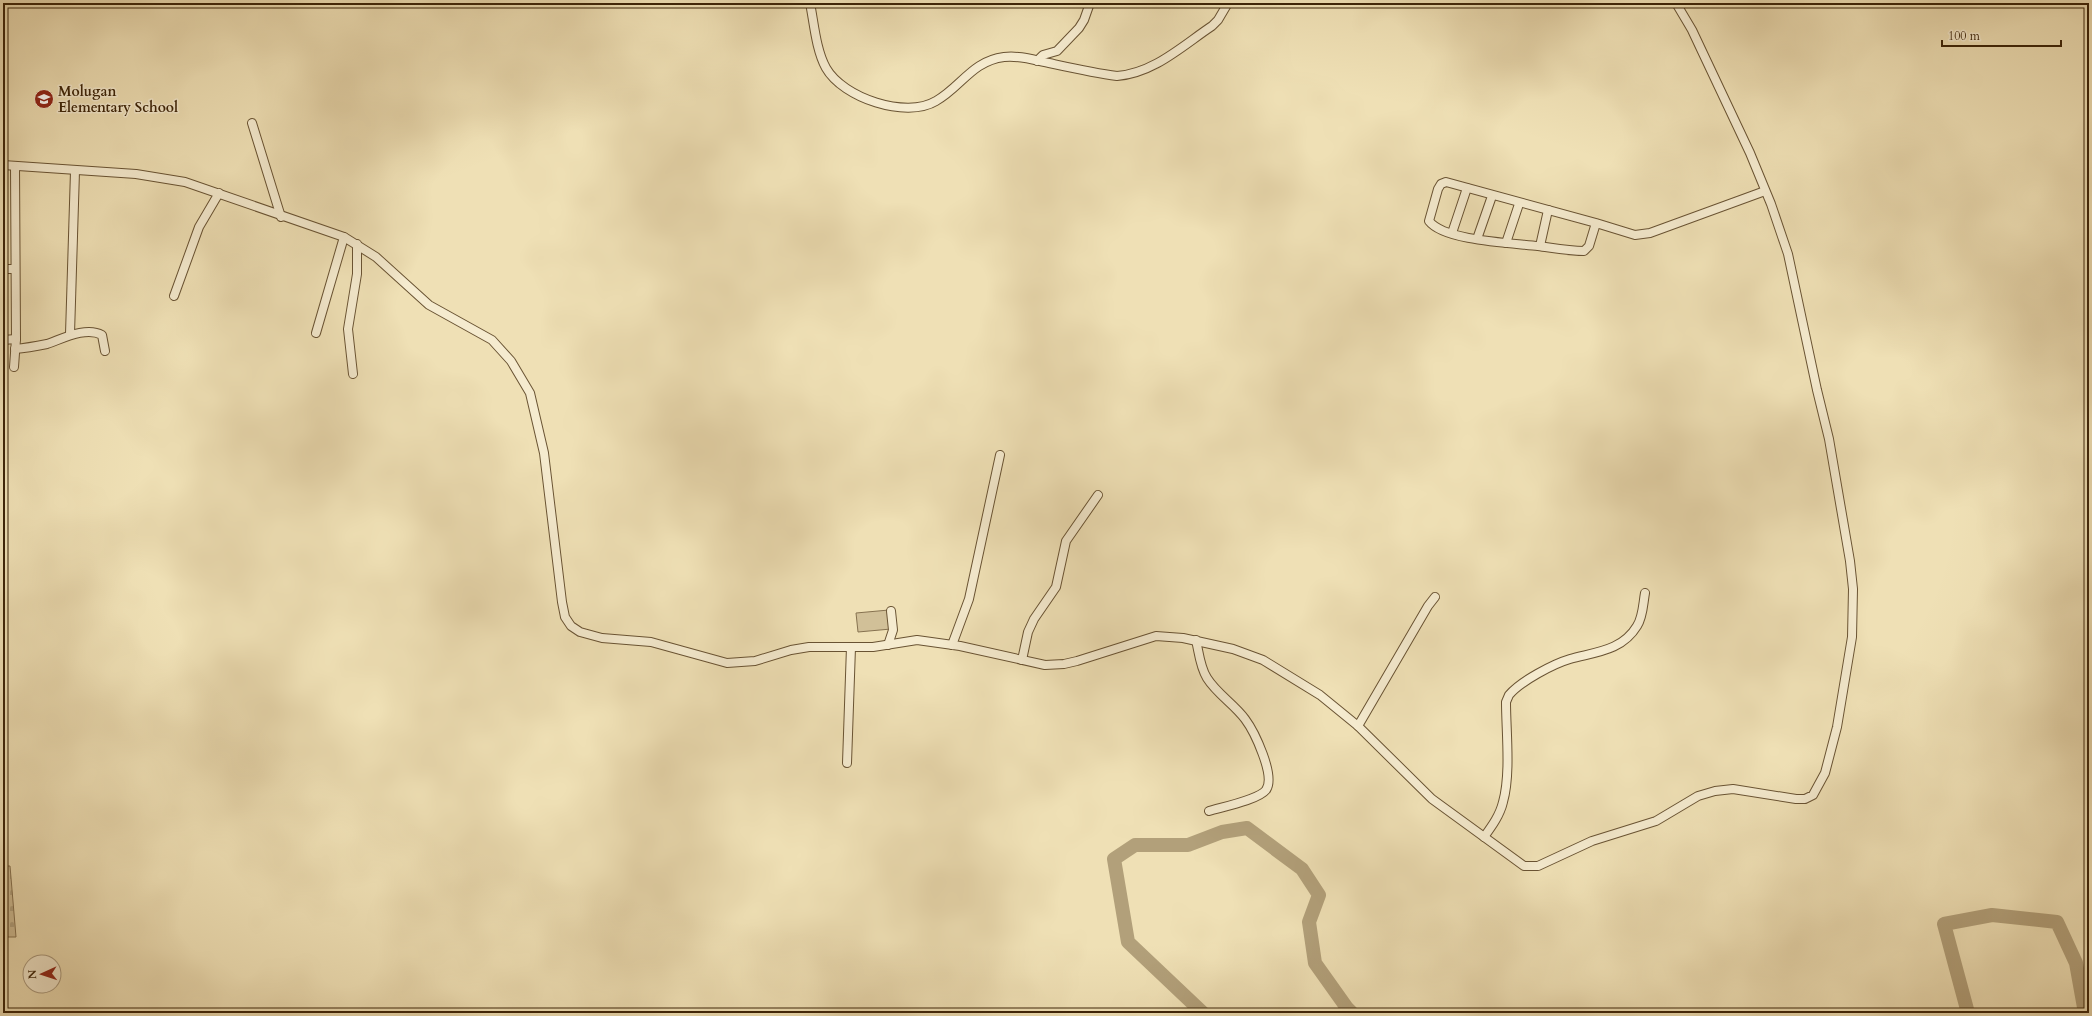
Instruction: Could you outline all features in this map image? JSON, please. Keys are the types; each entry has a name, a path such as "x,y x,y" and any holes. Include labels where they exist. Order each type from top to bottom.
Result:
{"street":[{"path":"810,3 825,67 834,78 851,91 868,100 897,106 925,106 944,95 968,73 987,62 1004,57 1017,57 1106,74 1132,75 1163,60 1212,26 1218,20 1228,3"},
{"path":"1037,61 1043,54 1057,51 1079,28 1084,20 1090,3"},
{"path":"3,165 159,177 185,182 219,193 281,217 344,237 376,257 429,305 492,340 501,348 522,378 530,393 544,453 565,617 571,626 580,632 591,636 651,642 727,663 755,661 791,650 809,647 888,645 904,641 917,640 952,645 1045,665 1064,664 1146,638 1170,636 1196,640 1233,649 1263,660 1320,695 1358,726 1432,799 1524,866 1538,866 1592,841 1656,821 1698,796 1715,791 1733,789 1805,799 1813,795 1825,772 1837,727 1852,636 1852,575 1829,439 1788,254 1766,191 1750,153 1676,3"},
{"path":"252,124 281,217"},
{"path":"14,368 16,339 15,166"},
{"path":"70,334 75,171"},
{"path":"1596,223 1589,246 1584,252 1477,239 1452,233 1432,224 1429,221 1438,189 1441,184 1446,182 1519,204 1596,223 1628,234 1643,235 1766,191"},
{"path":"1452,233 1467,188"},
{"path":"174,296 199,227 219,193"},
{"path":"1477,239 1492,196"},
{"path":"1506,243 1519,204"},
{"path":"1540,246 1548,210"},
{"path":"316,332 344,237"},
{"path":"353,374 348,329 357,274 357,244"},
{"path":"3,269 15,269"},
{"path":"15,349 47,344 70,334 100,334 103,338 105,351"},
{"path":"3,340 16,339"},
{"path":"952,645 969,599 1000,455"},
{"path":"1022,660 1028,632 1034,619 1056,588 1066,541 1098,495"},
{"path":"1484,838 1498,816 1504,802 1506,783 1506,702 1509,695 1556,664 1570,659 1594,655 1615,647 1638,626 1645,593"},
{"path":"1358,726 1428,606 1435,597"},
{"path":"888,645 893,630 891,611"},
{"path":"1196,640 1200,663 1206,677 1220,695 1245,719 1260,746 1268,772 1269,781 1266,790 1254,798 1209,812"},
{"path":"847,764 851,647"}],"green space":[{"path":"889,610 891,629 858,632 856,613"},
{"path":"3,866 10,866 16,937 3,937"}],"waterway":[{"path":"1203,1013 1128,942 1114,859 1135,845 1188,845 1222,832 1247,828 1302,869 1319,895 1309,922 1315,963 1352,1013"},
{"path":"1968,1013 1944,924 1992,915 2057,922 2076,963 2085,1013"}],"place":[{"name":"Molugan Elementary School","path":"44,99"}]}
